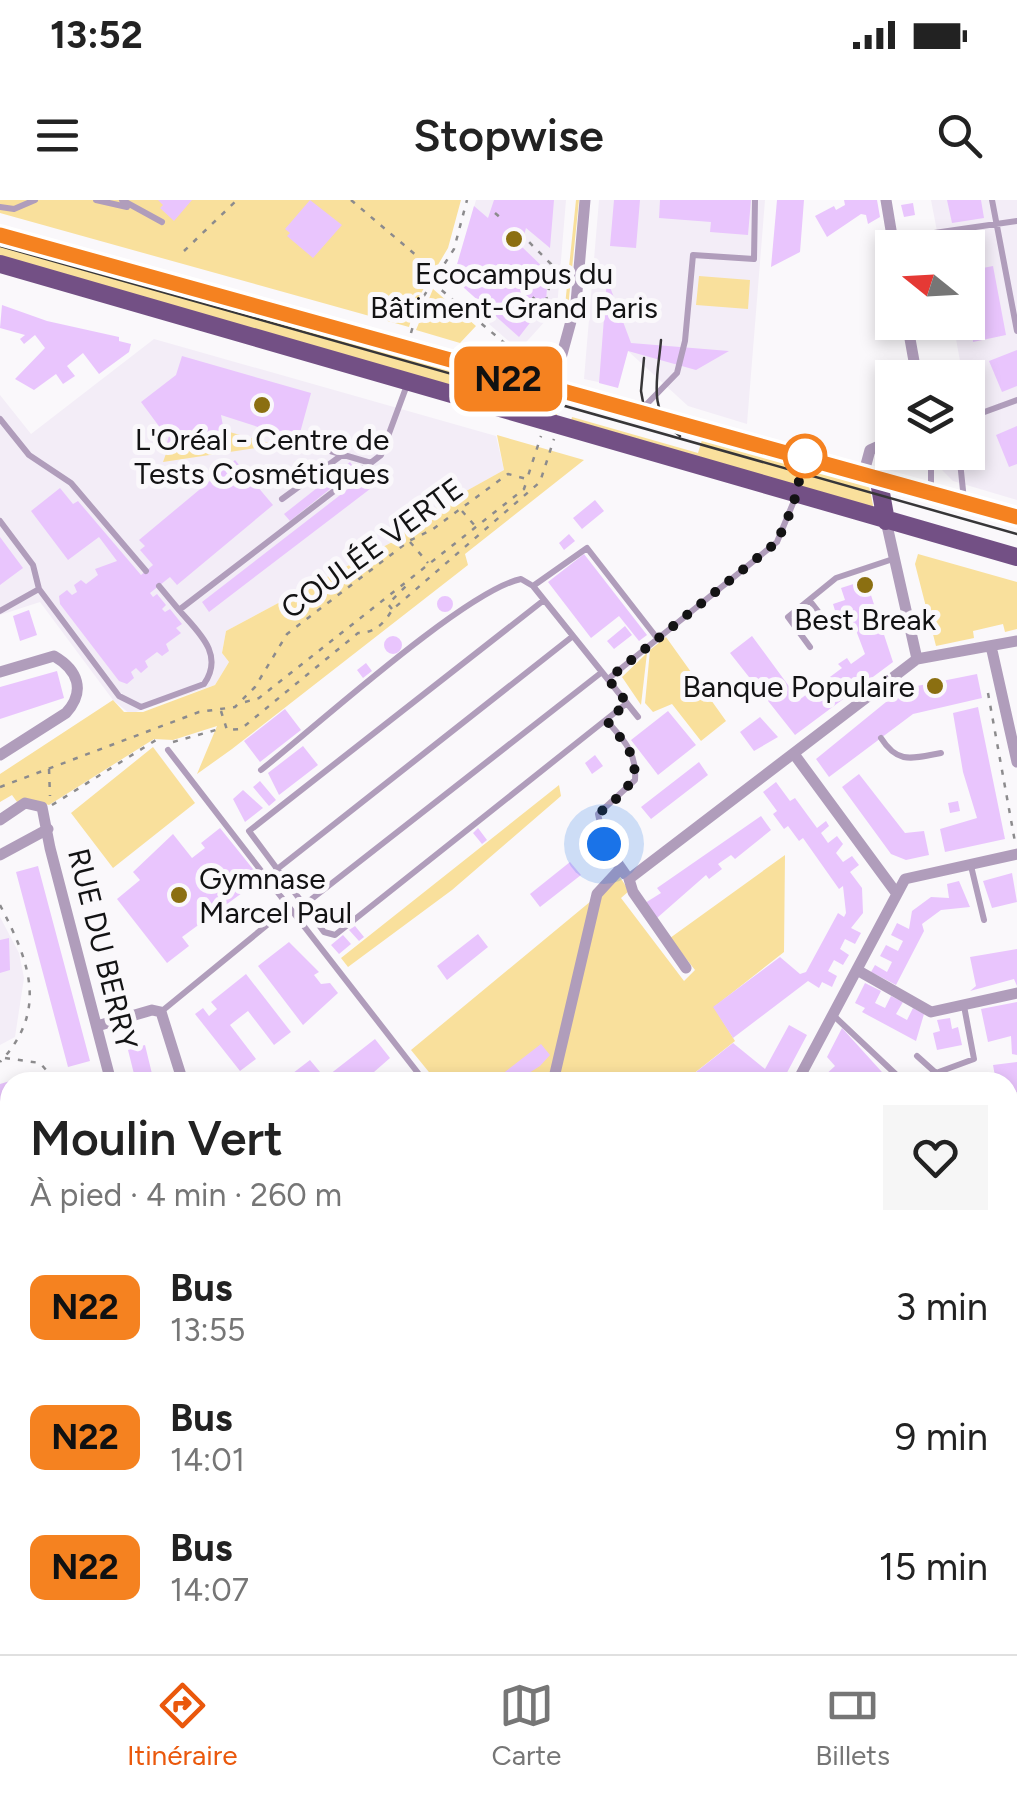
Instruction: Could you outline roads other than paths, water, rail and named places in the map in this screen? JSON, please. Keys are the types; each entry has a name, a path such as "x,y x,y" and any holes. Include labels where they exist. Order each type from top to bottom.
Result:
{"main road":[{"path":"0,235 1017,517"},
{"path":"0,265 1017,557"},
{"path":"871,474 886,521"}],"street":[{"path":"553,386 576,304 585,200"},
{"path":"887,200 893,230"},
{"path":"871,474 870,450 875,448"},
{"path":"886,521 917,659"},
{"path":"555,1072 597,894 794,754 917,659 1017,641"},
{"path":"992,646 1017,762"},
{"path":"0,672 54,656 73,671 78,695 66,713 0,755"},
{"path":"794,754 897,894"},
{"name":"RUE DU BERRY","path":"0,820 25,803 46,807 48,829 108,1072"},
{"path":"600,826 604,844 633,892 686,968"},
{"path":"0,855 48,829"},
{"path":"802,1072 905,880 1016,851"},
{"path":"857,970 931,1012 1017,993"},
{"path":"97,1026 152,1010 161,1012 180,1072"}],"lane":[{"path":"0,207 14,208 35,200"},
{"path":"96,200 128,207 162,222"},
{"path":"122,200 128,207"},
{"path":"640,410 677,373 685,341 693,254 754,259 755,200"},
{"path":"992,200 1017,331"},
{"path":"964,230 1017,220"},
{"path":"180,610 384,452 408,380"},
{"path":"985,412 1017,400"},
{"path":"0,419 29,455 71,483 146,571"},
{"path":"294,440 372,463"},
{"path":"282,498 343,454"},
{"path":"871,474 875,466"},
{"path":"931,470 931,492"},
{"path":"961,470 964,502"},
{"path":"303,906 658,638 777,542 796,494"},
{"path":"0,521 33,565 38,589 120,696 135,706 204,684 214,662 210,648 159,586"},
{"path":"534,586 587,548 658,638"},
{"path":"810,647 788,617 836,578 896,558"},
{"path":"261,770 452,618 508,582 521,579 534,586 638,717"},
{"path":"0,611 38,589"},
{"path":"544,600 249,831 303,906 324,932 335,936 627,703"},
{"path":"810,601 831,628"},
{"path":"276,870 573,636"},
{"path":"861,702 865,716"},
{"path":"600,826 598,814 635,780 636,764 630,748 607,721"},
{"path":"881,738 901,760 941,754"},
{"path":"165,748 417,1072"},
{"path":"971,865 984,920"},
{"path":"161,1012 289,906"},
{"path":"939,1072 974,1059 964,1005"},
{"path":"833,1015 893,1072"},
{"path":"917,1056 935,1072"},
{"path":"0,1558 0,1569"}],"tram line":[{"path":"0,246 1017,534"},
{"path":"661,340 658,404 662,416 680,436"},
{"path":"644,358 641,391 645,413"}],"place":[{"name":"Ecocampus du Bâtiment-Grand Paris","path":"514,239"},
{"name":"L'Oréal - Centre de Tests Cosmétiques","path":"262,405"},
{"name":"Best Break","path":"865,585"},
{"name":"Banque Populaire","path":"935,686"},
{"name":"Gymnase Marcel Paul","path":"179,895"}]}
